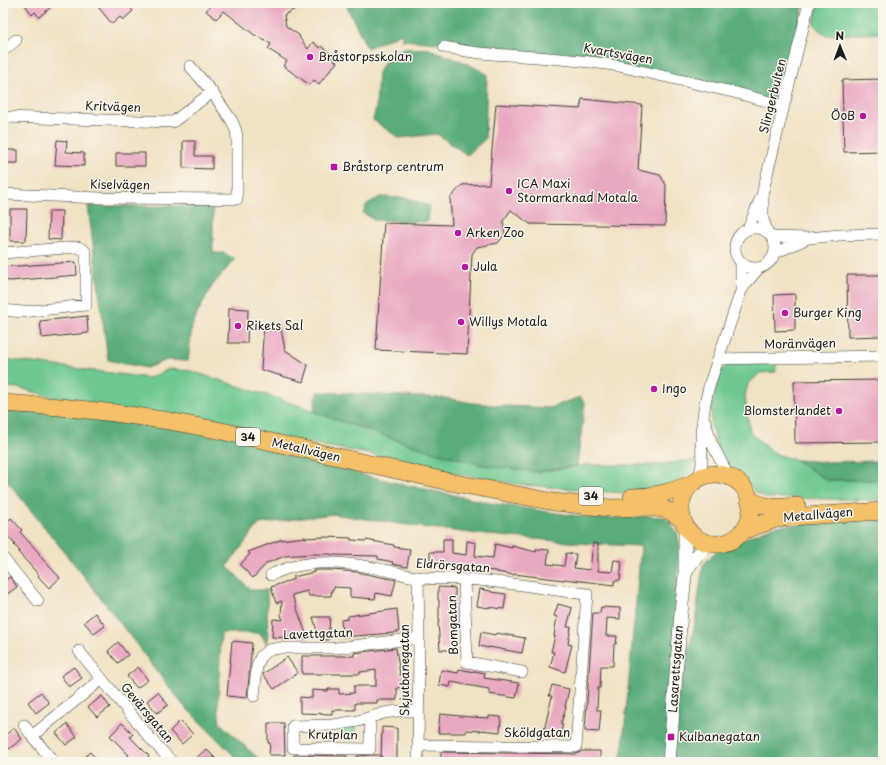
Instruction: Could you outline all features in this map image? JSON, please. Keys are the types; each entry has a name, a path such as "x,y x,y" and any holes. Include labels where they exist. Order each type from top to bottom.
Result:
{"main road":[{"name":"Metallvägen","path":"3,403 107,412 176,422 418,475 554,502 610,508 658,508 671,512 684,523"},
{"name":"34","path":"695,482 705,476 717,474 728,477"},
{"path":"711,543 722,543 733,539 742,531 748,522 750,511 747,494 739,484 728,477"},
{"name":"Metallvägen","path":"490,489 554,494 637,497 663,494 695,482"},
{"path":"684,523 681,507 682,501 687,489 695,482"},
{"name":"Metallvägen","path":"749,500 774,508 802,506 877,511"},
{"name":"Metallvägen","path":"742,531 789,516 877,511"},
{"name":"34","path":"684,523 693,536 704,542 711,543"}],"street":[{"name":"Slingerbulten","path":"748,229 762,195 809,3"},
{"path":"3,51 16,40"},
{"name":"Kvartsvägen","path":"444,47 479,53 600,62 737,93 784,106"},
{"path":"190,66 212,92"},
{"name":"Kritvägen","path":"3,117 173,122 212,92"},
{"name":"Kiselvägen","path":"3,194 100,198 237,199 236,131 232,120 212,92"},
{"name":"Slingerbulten","path":"762,195 763,218 769,234"},
{"path":"695,482 702,463 701,432 705,403 741,291 759,268 768,264 775,253 775,243 769,234 763,229 756,228 744,230 739,235 734,249 741,262 747,267 759,268"},
{"path":"769,234 808,238 840,235 883,234"},
{"path":"775,253 808,238"},
{"path":"3,252 78,247 82,248 86,253 86,305 22,312 3,310"},
{"path":"741,262 741,291"},
{"name":"Moränvägen","path":"718,359 883,356"},
{"path":"704,415 707,432 728,477"},
{"name":"Lasarettsgatan","path":"669,762 685,576 684,523"},
{"name":"Lasarettsgatan","path":"685,576 696,555 711,543"},
{"path":"3,558 38,601"},
{"name":"Eldrörsgatan","path":"272,575 298,565 336,563 363,566 418,578 464,579 497,582 587,594"},
{"name":"Skjutbanegatan","path":"418,578 418,762"},
{"name":"Bomgatan","path":"464,579 467,662 522,672"},
{"name":"Sköldgatan","path":"418,745 576,747 587,594"},
{"name":"Lavettgatan","path":"254,696 257,666 261,656 269,650 279,648 336,648 419,638"},
{"name":"Gevärsgatan","path":"79,651 150,738 172,762"},
{"path":"32,736 102,679"},
{"name":"Krutplan","path":"370,718 370,749 292,748 293,726 343,724 370,718 384,713 418,711"},
{"path":"24,725 54,762"}],"green space":[{"path":"345,3 804,3 782,103 594,60 402,40 402,33 367,48"},
{"path":"818,3 883,3 883,33 825,35 814,25"},
{"path":"404,48 429,49 466,63 487,74 485,139 467,155 437,134 399,138 373,120 376,108 378,73 389,54"},
{"path":"380,197 408,198 429,206 427,222 375,220 363,213 367,204"},
{"path":"88,206 213,207 213,253 224,253 235,259 212,286 201,306 192,326 188,361 167,360 146,368 108,360"},
{"path":"3,359 149,378 169,369 191,371 316,411 414,446 482,465 538,472 585,465 656,465 693,460 694,467 690,474 683,479 648,492 624,493 524,485 413,465 370,454 215,427 101,410 19,388 3,387"},
{"path":"736,362 776,362 776,372 760,373 748,384 745,396 750,432 776,454 796,460 827,480 883,480 883,500 766,498 755,492 746,481 731,468 717,448 711,425 712,406 720,374 726,365"},
{"path":"317,392 445,398 472,403 550,408 580,397 585,403 577,465 538,472 482,465 414,446 314,412"},
{"path":"101,410 215,427 363,475 490,503 596,518 648,516 664,517 670,522 677,533 680,545 675,615 674,715 695,623 703,565 716,551 727,549 750,536 776,526 883,518 883,762 620,762 623,745 641,546 591,544 478,534 332,514 259,524 227,566 251,590 267,590 268,646 260,633 221,633 218,706 220,723 262,762 240,762 183,705 83,575 3,476 3,412"},
{"path":"796,460 826,462 883,461 883,480 827,480"},
{"path":"343,725 356,726 355,740 341,739"}],"building":[{"path":"24,3 56,3 39,17 35,12 32,15"},
{"path":"95,3 127,3 133,11 123,20 120,17 112,24"},
{"path":"212,3 307,3 284,15 286,26 300,36 299,37 308,49 313,42 320,48 321,46 332,55 330,57 337,62 319,84 314,80 310,85 283,66 287,61 268,49 271,44 253,34 224,11 216,19 206,11"},
{"name":"ÖoB","path":"883,79 883,151 844,152 842,80"},
{"path":"582,99 642,105 638,170 660,175 666,185 665,226 530,224 511,210 503,221 505,234 498,243 477,247 472,254 467,354 376,350 384,223 452,225 450,198 462,185 489,184 496,104 580,109"},
{"path":"57,140 67,141 66,152 84,153 84,166 55,165"},
{"path":"183,141 195,141 195,156 212,156 212,169 183,168"},
{"path":"3,150 18,150 18,163 3,163"},
{"path":"116,153 145,153 145,166 116,166"},
{"path":"10,209 27,209 26,241 10,241"},
{"path":"49,211 62,211 61,240 48,239"},
{"path":"76,262 77,275 10,281 3,280 3,267"},
{"path":"847,275 883,275 883,336 848,337"},
{"name":"Burger King","path":"795,294 795,330 775,331 774,295"},
{"name":"Rikets Sal","path":"229,308 248,309 247,343 228,343"},
{"path":"87,316 88,333 42,338 40,321"},
{"path":"264,323 280,324 285,350 308,365 303,382 261,370"},
{"name":"Blomsterlandet","path":"883,380 883,442 795,443 794,381"},
{"path":"3,517 7,522 11,518 22,530 20,532 60,578 49,588 18,552 20,551 14,545 15,544 3,532"},
{"path":"305,537 351,538 351,540 366,540 394,545 394,547 410,549 407,567 378,559 378,556 310,554 285,556 267,563 253,578 240,565 250,554 248,552 280,540"},
{"path":"443,539 452,539 452,553 466,555 467,541 476,543 475,556 493,558 495,544 512,548 512,546 536,552 536,549 549,550 547,564 564,566 566,553 576,554 574,568 590,570 593,543 598,544 598,571 612,572 614,560 622,561 620,580 614,581 614,585 514,575 497,571 444,565 430,565 430,552 443,552"},
{"path":"315,570 356,572 396,580 392,596 376,593 375,599 350,597 350,588 334,587 334,589 332,589 331,596 309,596 307,591 292,595 308,639 272,637 273,619 283,620 281,615 282,601 276,603 271,587 294,579 293,577 315,572"},
{"path":"10,577 17,587 3,597 3,582"},
{"path":"438,587 455,588 455,632 453,632 454,650 440,650"},
{"path":"480,589 506,594 504,609 477,606"},
{"path":"558,604 572,608 567,627 571,627 568,644 572,645 565,672 550,667 554,652 551,652 555,636 557,617 554,616"},
{"path":"601,607 620,608 620,619 607,618 606,636 617,636 616,644 614,644 613,666 601,666 597,710 601,710 599,732 585,731 593,613 600,613"},
{"path":"397,609 399,632 342,637 341,620 348,619 348,616"},
{"path":"95,613 105,626 94,634 84,622"},
{"path":"313,617 330,617 328,640 319,639"},
{"path":"481,632 525,638 522,653 479,646"},
{"path":"232,641 252,643 247,698 227,696"},
{"path":"118,642 128,655 118,663 108,651"},
{"path":"396,648 400,675 404,675 405,687 397,688 397,700 377,700 377,703 355,703 355,710 332,710 332,714 300,713 300,697 312,698 312,690 328,691 328,689 339,689 339,694 354,693 354,686 376,686 376,670 360,672 360,674 302,674 302,656 354,656 354,653"},
{"path":"287,657 298,673 274,689 263,674"},
{"path":"74,667 82,678 69,687 61,676"},
{"path":"138,667 148,680 137,688 127,676"},
{"path":"459,669 485,673 484,678 519,683 516,698 489,694 489,689 451,682 450,687 439,685 441,670 458,673"},
{"path":"552,685 569,689 560,735 544,731 552,696 549,696"},
{"path":"41,692 49,703 36,713 28,702"},
{"path":"158,692 168,705 157,713 147,701"},
{"path":"102,696 110,707 97,717 88,707"},
{"path":"440,714 489,718 489,716 501,717 500,732 466,730 466,733 438,733"},
{"path":"180,721 193,734 182,744 170,731"},
{"path":"122,723 133,734 130,737 149,756 143,762 129,762 125,758 129,755 110,736"},
{"path":"268,723 284,723 285,755 269,755 270,743 268,743"},
{"path":"67,724 77,737 66,745 56,733"},
{"path":"382,727 397,728 397,762 381,761"},
{"path":"14,728 22,739 9,749 3,743 3,737"},
{"path":"206,749 219,762 192,762"},
{"path":"582,751 600,751 600,762 441,761 441,752 576,754"},
{"path":"90,752 99,762 78,762"},
{"path":"294,755 347,756 347,762 294,762"},
{"path":"380,755 380,762 357,762 357,756"}],"place":[{"name":"Bråstorpsskolan","path":"310,57"},
{"name":"ÖoB","path":"863,116"},
{"name":"Bråstorp centrum","path":"334,167"},
{"name":"ICA Maxi Stormarknad Motala","path":"509,191"},
{"name":"Arken Zoo","path":"458,233"},
{"name":"Jula","path":"465,267"},
{"name":"Burger King","path":"785,313"},
{"name":"Willys Motala","path":"461,322"},
{"name":"Rikets Sal","path":"238,326"},
{"name":"Ingo","path":"654,389"},
{"name":"Blomsterlandet","path":"839,411"},
{"name":"Kulbanegatan","path":"671,737"}]}
